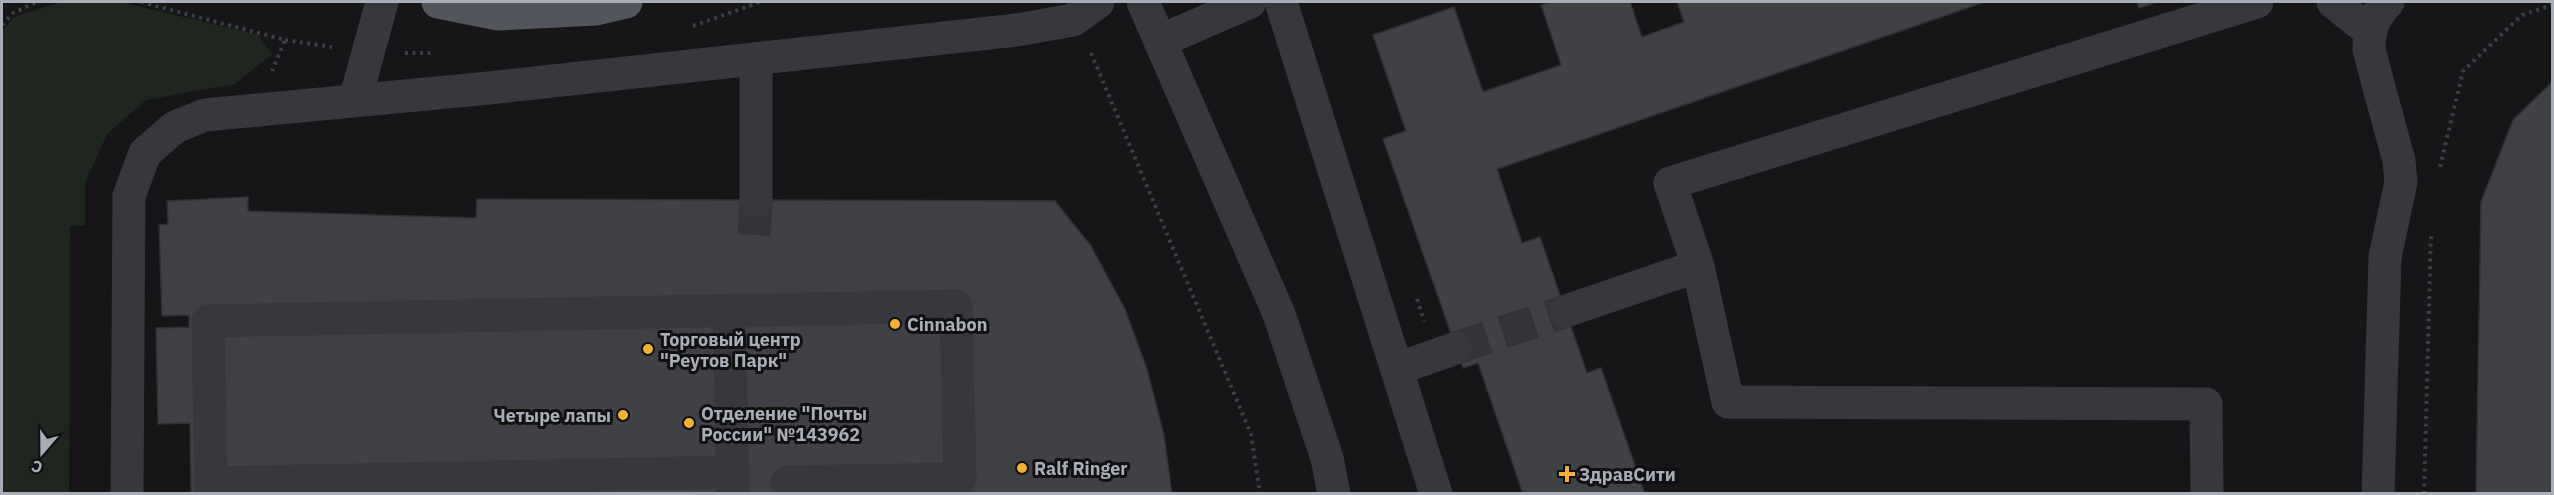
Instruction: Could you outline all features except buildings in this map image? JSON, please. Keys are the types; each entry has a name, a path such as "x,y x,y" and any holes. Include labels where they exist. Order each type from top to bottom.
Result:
{"main road":[{"path":"438,2 498,14 596,9 626,2"}],"lane":[{"path":"355,100 382,2"},
{"path":"127,494 129,196 145,153 175,127 205,115 256,108 756,59 1017,30 1073,20 1098,2"},
{"path":"1143,2 1279,314 1327,458 1334,494"},
{"path":"1160,41 1251,2"},
{"path":"1281,2 1436,494"},
{"path":"2207,494 2206,404 1728,402 1698,266 1670,183 2257,2"},
{"path":"2333,2 2369,31"},
{"path":"2378,494 2385,257 2401,182 2399,161 2369,50 2369,31 2376,14 2388,2"},
{"path":"756,59 756,201"},
{"path":"1566,311 1698,266"},
{"path":"729,311 733,483 211,488 207,321 956,306 960,479 787,483"},
{"path":"1397,369 1456,348"}],"path":[{"path":"2,25 13,13 37,2"},
{"path":"141,2 285,40 256,108"},
{"path":"2438,175 2463,71 2522,15 2553,4"},
{"path":"1108,97 1251,434 1260,494"},
{"path":"2424,494 2431,222"}],"shaded area":[{"path":"62,2 121,2 258,35 272,54 235,84 146,100 107,134 85,183 85,225 70,226 69,493 2,493 2,31 14,17"}],"tunnel":[{"path":"754,235 756,201"},
{"path":"1456,348 1566,311"}],"place":[{"name":"Cinnabon","path":"895,324"},
{"name":"Торговый центр \"Реутов Парк\"","path":"648,349"},
{"name":"Четыре лапы","path":"623,415"},
{"name":"Отделение \"Почты России\" №143962","path":"689,423"},
{"name":"Ralf Ringer","path":"1022,468"},
{"name":"ЗдравСити","path":"1567,474"}]}
